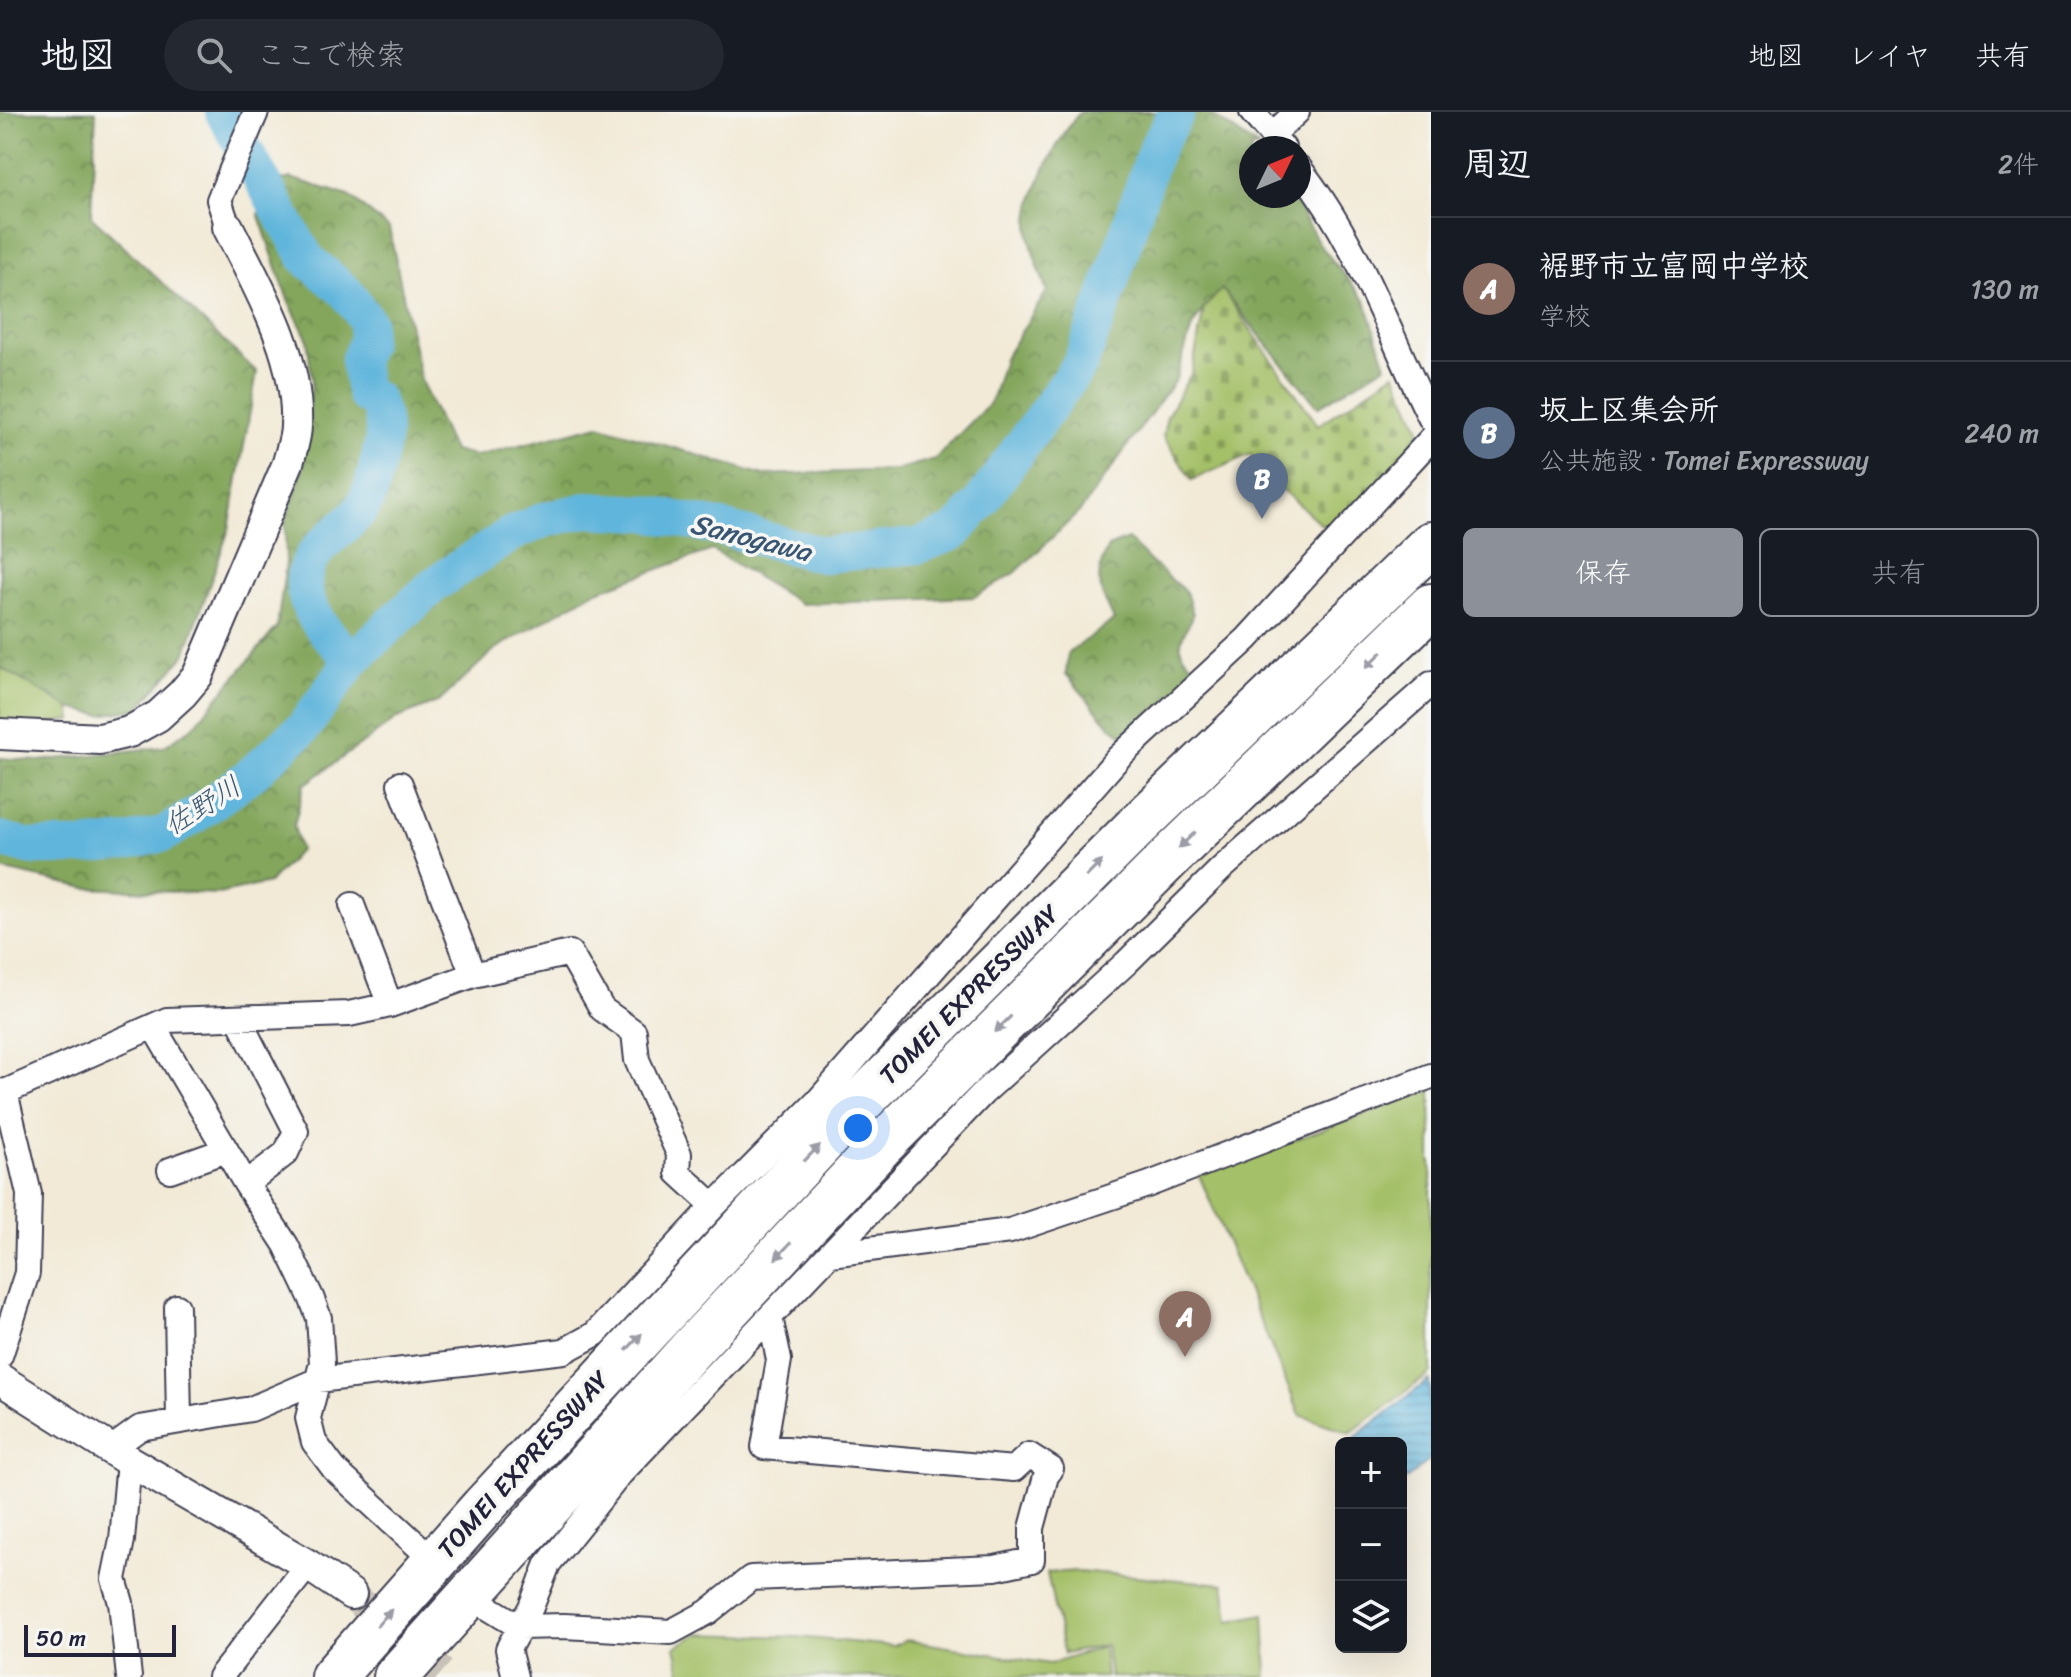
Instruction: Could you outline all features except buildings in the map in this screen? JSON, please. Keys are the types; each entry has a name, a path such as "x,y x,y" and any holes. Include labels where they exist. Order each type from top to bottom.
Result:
{"highway":[{"name":"TOMEI EXPRESSWAY","path":"333,1677 594,1385 846,1117 1137,826 1431,544"},
{"name":"TOMEI EXPRESSWAY","path":"396,1677 691,1349 881,1146 1171,856 1431,606"}],"street":[{"path":"0,734 100,739 129,732 158,716 198,675 288,463 296,429 295,387 285,348 228,227 219,200 256,112"},
{"path":"1252,112 1274,136"},
{"path":"1281,136 1297,112"},
{"path":"1311,183 1377,297 1404,364 1431,419"},
{"path":"129,1677 121,1603 114,1579 122,1540 120,1455 140,1428 251,1409 318,1380 564,1351 595,1334 714,1206 818,1101 1119,757 1247,639 1431,439"},
{"path":"515,1677 508,1649 531,1607 548,1564 621,1473 983,1093 1126,963 1221,869 1431,684"},
{"path":"400,784 473,975"},
{"path":"352,905 390,1005"},
{"path":"0,1356 27,1273 29,1194 3,1092 167,1020 349,1014 390,1005 473,975 570,953 602,1009 634,1032 637,1060 679,1154 678,1173 714,1206"},
{"path":"238,1018 296,1131 286,1153 246,1184"},
{"path":"153,1026 246,1184 286,1245 311,1297 319,1318 322,1363 308,1418 314,1442 335,1470 420,1548"},
{"path":"830,1254 1010,1231 1147,1185 1431,1076"},
{"path":"170,1170 226,1150"},
{"path":"177,1307 179,1421"},
{"path":"484,1605 520,1627 564,1626 671,1632 708,1612 751,1578 995,1568 1032,1560 1032,1528 1046,1476 1051,1469 1029,1455 1014,1469 764,1447 779,1360 770,1317"},
{"path":"0,1379 351,1594"},
{"path":"220,1677 308,1565"}],"green space":[{"path":"0,112 96,112 91,216 257,372 229,529 185,655 138,709 100,715 70,708 0,667"},
{"path":"1080,112 1208,112 1242,136 1239,136 1239,208 1299,208 1320,245 1365,300 1386,365 1318,407 1222,289 1192,327 1176,379 1081,510 1015,573 974,597 801,604 712,550 594,592 494,650 440,701 398,718 304,785 294,826 300,850 269,883 218,894 86,888 0,869 0,758 39,761 163,747 194,726 277,627 286,563 285,522 302,471 312,381 307,338 288,300 259,216 263,184 291,178 349,196 389,228 421,381 453,451 476,456 599,425 763,475 896,470 935,459 991,402 1004,359 1047,291 1031,242 1030,212 1039,182 1063,135"},
{"path":"1222,289 1318,425 1395,373 1421,436 1339,540 1257,467 1251,454 1192,480 1163,436 1167,416 1192,372 1204,308"},
{"path":"1128,539 1186,592 1193,614 1183,635 1181,648 1187,660 1203,676 1129,740 1109,725 1066,674 1068,653 1114,620 1102,592 1100,568 1108,547"},
{"path":"0,667 70,708 72,720 0,729"},
{"path":"1431,1090 1431,1373 1350,1433 1300,1415 1199,1175"},
{"path":"1078,1571 1224,1584 1229,1621 1264,1614 1267,1677 1110,1677 1106,1645 1064,1654 1047,1573"},
{"path":"698,1634 796,1637 894,1646 906,1640 1050,1664 1103,1647 1106,1677 682,1677 675,1647"}],"water":[{"path":"1429,1380 1431,1459 1407,1478 1407,1437 1356,1437"}],"waterway":[{"path":"223,112 307,259 346,292 367,321 366,342 358,361 365,395 375,399 381,414 383,435 379,458 365,503 313,556 306,570 304,585 307,599 321,626 353,659"},
{"name":"Sanogawa","path":"0,839 30,847 82,847 129,842 164,834 249,776 303,728 353,659 435,584 511,534 544,520 586,510 645,513 718,527 823,555 917,546 955,532 981,502 1080,364 1156,148 1177,112"}],"tunnel":[{"path":"351,1594 447,1677"}],"place":[{"name":"坂上区集会所","path":"1262,519"},
{"name":"裾野市立富岡中学校","path":"1185,1357"}],"water label":[{"name":"佐野川","path":"202,805"}]}
